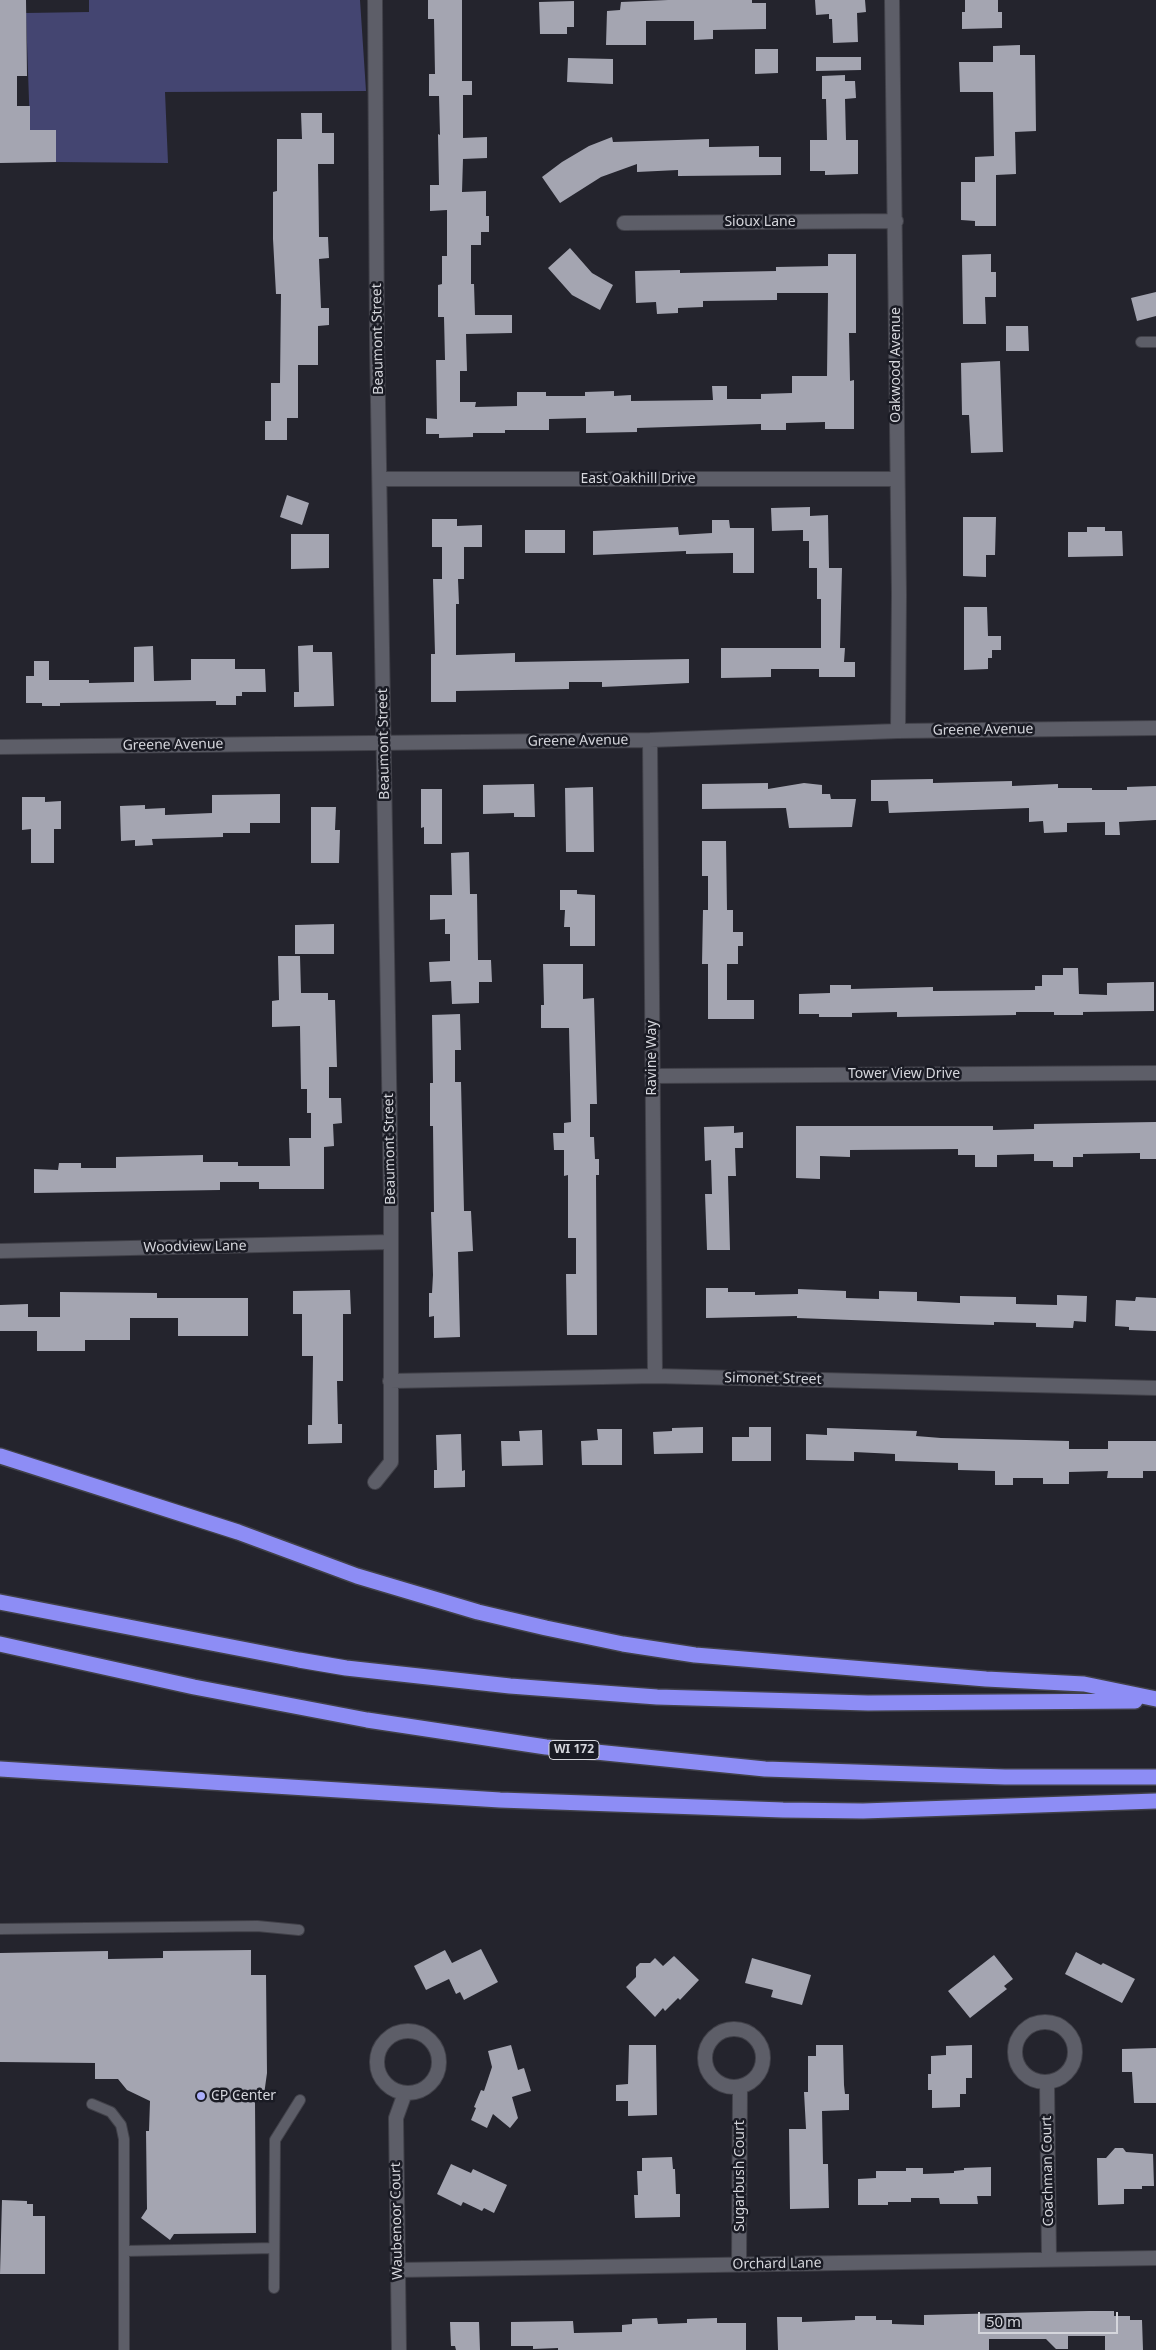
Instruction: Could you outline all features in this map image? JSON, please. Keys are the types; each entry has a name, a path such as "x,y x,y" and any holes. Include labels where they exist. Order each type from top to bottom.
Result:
{"highway":[{"path":"0,1456 238,1532 357,1576 478,1612 546,1628 623,1644 696,1655 986,1679 1084,1684 1156,1700"},
{"path":"0,1602 346,1668 510,1686 657,1697 868,1703 1156,1700"},
{"name":"WI 172","path":"0,1644 194,1687 357,1718 555,1748 765,1769 1005,1777 1156,1777"},
{"path":"0,1769 500,1800 783,1810 864,1811 1156,1801"}],"street":[{"name":"Beaumont Street","path":"375,0 391,1242 391,1462 375,1482"},
{"name":"Oakwood Avenue","path":"892,0 896,221 898,731"},
{"name":"Sioux Lane","path":"624,223 896,221"},
{"name":"East Oakhill Drive","path":"380,480 897,479"},
{"name":"Greene Avenue","path":"0,747 650,740 898,731 1156,728"},
{"name":"Ravine Way","path":"650,740 655,1376"},
{"name":"Tower View Drive","path":"652,1076 1156,1073"},
{"name":"Woodview Lane","path":"0,1251 391,1242"},
{"name":"Simonet Street","path":"390,1380 655,1376 1156,1388"},
{"path":"1042,2022 1060,2026 1073,2040 1075,2050 1075,2059 1065,2076 1047,2083 1036,2082 1024,2074 1016,2060 1014,2050 1017,2040 1023,2031 1032,2025 1042,2022"},
{"path":"729,2030 741,2030 751,2034 759,2044 763,2054 762,2065 758,2074 749,2083 740,2087 721,2085 713,2079 706,2068 705,2058 712,2039 729,2030"},
{"path":"415,2032 424,2035 432,2043 437,2052 439,2062 437,2072 428,2085 415,2093 404,2093 395,2091 380,2077 376,2057 380,2047 394,2034 415,2032"},
{"name":"Coachman Court","path":"1047,2083 1049,2259"},
{"name":"Sugarbush Court","path":"739,2264 740,2087"},
{"name":"Waubenoor Court","path":"399,2350 396,2118 404,2093"},
{"name":"Orchard Lane","path":"398,2270 1156,2258"}],"lane":[{"path":"1141,342 1156,342"},
{"path":"0,1928 257,1926 299,1930"},
{"path":"274,2288 275,2140 300,2100"},
{"path":"92,2104 111,2112 121,2125 124,2139 124,2350"},
{"path":"125,2251 274,2248"}],"shaded area":[{"path":"89,0 360,0 366,91 165,92 168,163 56,162 56,130 30,130 26,13 89,12"}],"building":[{"path":"0,0 26,0 27,76 17,76 17,106 30,106 30,130 56,130 56,162 0,163"},
{"path":"428,0 462,0 462,81 472,81 472,95 463,95 463,138 487,137 487,158 463,159 462,192 486,191 486,216 489,216 489,232 481,232 481,245 471,245 471,284 474,284 475,315 512,315 512,333 466,334 467,371 460,371 460,402 476,402 475,407 517,406 517,392 546,392 546,396 585,396 585,392 614,391 614,396 631,395 631,401 713,400 712,386 727,386 727,399 761,399 761,394 792,393 792,376 827,376 828,293 777,293 777,300 703,301 703,307 678,308 678,313 657,314 656,302 636,303 635,271 680,270 680,273 776,271 776,267 828,266 828,254 856,254 856,333 849,333 850,381 854,380 854,429 825,429 825,422 786,423 786,430 761,430 761,424 637,428 637,432 586,433 586,418 549,419 549,430 505,430 505,433 473,433 473,437 439,438 439,434 426,434 426,418 437,419 436,360 445,360 444,317 438,317 438,285 442,284 442,256 447,256 447,210 430,211 430,185 439,185 438,134 440,135 439,96 429,96 429,74 435,74 434,19 428,19"},
{"path":"752,0 752,3 766,3 766,29 713,30 713,39 694,40 694,21 646,21 646,45 606,45 607,11 620,10 621,2"},
{"path":"815,0 865,0 866,12 857,13 858,42 833,43 832,19 829,19 829,14 816,15"},
{"path":"965,0 998,0 998,12 1002,12 1002,28 962,29 962,12 965,12"},
{"path":"574,1 574,27 567,27 567,34 540,34 539,2"},
{"path":"1020,45 1020,55 1035,55 1036,131 1015,132 1016,174 996,175 996,226 975,226 975,221 961,220 961,182 975,182 975,157 994,156 993,92 960,92 959,62 993,62 993,46"},
{"path":"755,49 778,49 778,73 755,74"},
{"path":"816,57 861,57 861,70 816,71"},
{"path":"568,58 613,59 613,84 567,82"},
{"path":"845,75 845,81 855,81 856,98 845,99 846,140 858,140 858,174 825,175 825,171 810,171 810,140 827,140 826,99 822,99 822,76"},
{"path":"301,113 322,113 322,133 334,133 334,164 318,164 319,237 328,237 329,258 319,259 321,308 329,308 329,325 318,326 318,365 298,365 298,418 287,418 287,440 265,440 265,421 271,421 271,383 280,383 281,294 276,294 273,239 273,192 277,191 277,139 302,139"},
{"path":"612,137 613,142 709,139 709,147 759,146 759,157 781,157 781,175 678,176 678,170 637,172 637,164 601,177 560,203 542,177 562,162 589,146"},
{"path":"570,248 592,273 613,285 600,310 572,295 548,268"},
{"path":"991,254 991,272 996,272 996,297 985,297 986,324 963,324 962,255"},
{"path":"1156,292 1156,316 1137,321 1131,298"},
{"path":"1006,326 1028,326 1029,351 1006,351"},
{"path":"1000,361 1003,452 971,453 969,415 962,415 961,363"},
{"path":"287,495 309,503 302,525 280,517"},
{"path":"810,507 810,516 828,515 829,568 842,568 840,648 845,648 844,662 855,662 855,677 819,677 819,669 771,669 771,677 721,678 721,648 821,648 821,599 817,599 817,568 809,568 809,541 803,541 803,530 772,531 771,508"},
{"path":"963,517 996,517 995,555 986,555 986,577 963,576"},
{"path":"432,519 457,519 457,526 482,525 482,547 464,547 464,579 458,579 459,604 456,604 456,655 515,653 515,662 689,659 689,683 602,687 602,682 569,682 569,689 456,691 456,702 431,702 431,654 435,654 433,579 442,579 442,547 432,547"},
{"path":"712,520 729,520 730,528 754,528 754,573 733,573 733,553 686,554 686,551 593,555 593,531 678,527 679,535 712,533"},
{"path":"1087,527 1105,527 1105,531 1122,531 1123,556 1068,557 1068,532 1087,532"},
{"path":"525,530 565,530 565,553 525,553"},
{"path":"291,534 329,534 329,568 291,569"},
{"path":"964,607 987,607 988,636 1001,636 1001,650 992,650 992,658 988,658 988,669 964,670"},
{"path":"313,645 313,652 332,652 334,706 294,707 294,692 299,692 298,646"},
{"path":"153,646 154,681 191,680 191,659 235,659 235,669 265,669 266,692 242,692 242,696 236,696 236,705 216,705 216,701 60,703 60,706 42,706 42,703 26,703 26,676 34,676 34,661 49,661 49,680 89,680 89,683 134,682 134,647"},
{"path":"933,779 933,783 1012,781 1012,786 1058,784 1058,788 1092,788 1092,790 1127,790 1127,787 1156,786 1156,820 1119,822 1120,835 1105,835 1105,822 1067,823 1067,832 1044,833 1043,821 1029,822 1029,808 889,813 888,801 871,801 871,780"},
{"path":"768,783 768,789 804,783 822,785 822,794 830,794 831,799 856,799 852,827 789,828 786,808 702,809 702,784"},
{"path":"534,784 535,817 514,817 514,813 483,814 483,785"},
{"path":"593,787 594,852 566,852 565,788"},
{"path":"421,789 442,789 442,844 424,844 424,827 421,828"},
{"path":"280,794 280,823 250,823 250,833 223,833 223,837 152,839 153,845 135,846 135,840 121,841 120,806 145,805 145,809 165,808 165,815 212,813 212,795"},
{"path":"22,797 45,797 45,802 61,801 61,829 54,829 54,863 31,863 31,829 22,830"},
{"path":"311,807 336,807 335,830 340,830 339,863 311,863"},
{"path":"702,841 726,841 727,910 733,910 733,932 743,932 743,946 738,946 738,964 727,964 727,1000 754,1000 754,1019 708,1019 708,964 702,964 703,910 708,910 708,876 702,876"},
{"path":"469,852 470,894 477,894 478,960 491,960 492,982 479,982 479,1003 452,1004 451,981 430,982 429,962 450,961 450,934 445,934 445,919 430,920 430,895 452,895 451,853"},
{"path":"560,890 577,890 577,894 595,895 595,946 570,946 570,927 564,927 565,910 560,910"},
{"path":"334,924 334,954 295,954 295,925"},
{"path":"278,956 300,956 301,993 328,993 328,1000 335,1000 337,1067 329,1067 329,1098 341,1098 342,1123 333,1124 334,1146 324,1147 324,1189 259,1189 259,1182 220,1182 220,1190 34,1193 34,1169 58,1170 59,1163 81,1163 81,1168 116,1168 116,1157 203,1155 203,1162 238,1162 238,1166 290,1166 289,1138 311,1138 311,1113 307,1113 307,1089 301,1089 300,1026 272,1027 272,1001 279,1000"},
{"path":"543,964 583,964 583,999 594,998 597,1104 590,1104 590,1137 594,1137 595,1159 599,1159 599,1175 596,1175 597,1335 567,1335 566,1274 576,1274 576,1238 568,1238 568,1175 564,1176 564,1150 554,1150 553,1133 564,1133 564,1123 571,1122 569,1028 541,1028 541,1005 544,1005"},
{"path":"1063,968 1078,968 1079,994 1107,995 1107,983 1154,982 1154,1011 1083,1012 1083,1015 1054,1015 1054,1012 1016,1012 1016,1015 897,1017 897,1012 852,1013 852,1017 819,1017 819,1014 799,1014 799,994 830,993 830,985 851,985 851,989 933,987 933,991 1035,990 1035,986 1042,986 1042,975 1063,975"},
{"path":"460,1014 461,1050 455,1050 455,1082 461,1082 464,1211 471,1211 473,1251 458,1252 460,1337 434,1338 434,1316 429,1317 429,1293 432,1293 433,1275 431,1212 434,1212 433,1126 430,1126 430,1083 433,1083 432,1015"},
{"path":"1156,1122 1156,1159 1140,1159 1140,1153 1083,1154 1083,1157 1073,1157 1073,1167 1053,1167 1053,1161 1034,1161 1034,1154 997,1155 997,1167 975,1167 975,1155 958,1155 958,1149 850,1150 850,1157 820,1156 820,1179 796,1178 796,1126 993,1126 993,1130 1034,1129 1034,1124"},
{"path":"734,1126 734,1133 743,1132 743,1148 735,1148 736,1176 728,1176 730,1250 707,1250 705,1194 712,1194 711,1160 705,1161 704,1127"},
{"path":"706,1288 728,1288 728,1292 755,1292 755,1295 798,1294 798,1289 846,1291 846,1298 879,1299 879,1291 917,1292 917,1301 960,1303 960,1296 1016,1297 1016,1304 1057,1305 1057,1295 1087,1296 1086,1322 1074,1321 1073,1328 1036,1327 1036,1323 994,1322 994,1325 959,1324 797,1318 797,1316 706,1318"},
{"path":"350,1290 351,1314 343,1314 343,1381 337,1381 338,1424 342,1424 342,1443 308,1444 308,1425 312,1425 313,1356 302,1356 302,1314 293,1314 293,1291"},
{"path":"60,1292 157,1293 157,1298 248,1298 248,1336 178,1336 178,1318 130,1318 130,1340 85,1340 85,1351 37,1351 37,1331 0,1331 0,1305 28,1304 28,1317 60,1317"},
{"path":"1136,1297 1156,1298 1156,1331 1129,1330 1129,1327 1115,1326 1116,1300 1135,1301"},
{"path":"703,1427 703,1453 654,1454 653,1432 672,1431 672,1428"},
{"path":"749,1427 771,1427 771,1461 732,1461 732,1437 749,1437"},
{"path":"827,1428 917,1431 916,1436 941,1438 1069,1441 1069,1449 1108,1449 1108,1441 1156,1441 1156,1471 1143,1471 1143,1478 1107,1478 1108,1471 1069,1472 1069,1484 1043,1484 1043,1478 1013,1478 1013,1485 995,1485 995,1471 958,1470 958,1463 895,1461 895,1454 854,1452 854,1461 806,1460 806,1434 827,1435"},
{"path":"597,1429 622,1429 622,1465 582,1465 581,1441 598,1440"},
{"path":"542,1430 543,1465 502,1466 501,1441 520,1441 519,1431"},
{"path":"461,1434 462,1471 465,1470 465,1487 434,1488 434,1470 437,1470 436,1435"},
{"path":"481,1949 498,1982 464,2000 460,1992 456,1994 449,1979 426,1990 414,1966 445,1950 452,1963"},
{"name":"CP Center","path":"251,1950 251,1975 266,1975 267,2073 263,2102 255,2102 256,2233 174,2234 170,2240 141,2218 147,2209 146,2131 149,2131 150,2101 127,2090 118,2079 95,2079 95,2063 0,2062 0,1953 108,1951 108,1959 163,1958 163,1951"},
{"path":"1076,1952 1135,1979 1122,2003 1065,1974"},
{"path":"994,1955 1013,1979 1004,1986 1007,1989 970,2018 948,1991"},
{"path":"674,1956 699,1980 680,2000 678,1998 665,2011 663,2008 655,2017 626,1987 636,1977 636,1967 640,1963 650,1963 655,1958 663,1966"},
{"path":"752,1958 811,1975 802,2005 771,1997 773,1990 745,1983"},
{"path":"511,2045 518,2070 524,2068 531,2091 512,2097 518,2118 510,2128 493,2114 487,2128 471,2120 476,2108 474,2107 481,2090 484,2091 492,2067 488,2051"},
{"path":"629,2045 656,2045 657,2115 628,2116 628,2101 616,2101 616,2085 628,2084"},
{"path":"816,2045 843,2045 844,2085 845,2094 849,2094 849,2110 822,2111 823,2164 828,2164 829,2208 790,2209 789,2129 806,2129 804,2092 808,2092 808,2056 816,2056"},
{"path":"972,2045 972,2078 966,2078 966,2094 960,2094 960,2107 932,2108 932,2090 928,2090 928,2074 931,2074 931,2056 946,2055 946,2046"},
{"path":"1156,2048 1156,2103 1134,2103 1132,2072 1122,2072 1122,2049"},
{"path":"1115,2148 1123,2148 1126,2152 1153,2154 1154,2186 1142,2186 1142,2189 1124,2189 1124,2204 1098,2205 1097,2158 1106,2158"},
{"path":"672,2157 673,2169 675,2169 676,2194 680,2194 680,2217 635,2218 634,2195 638,2195 637,2171 642,2171 642,2158"},
{"path":"451,2164 471,2173 473,2169 507,2185 494,2213 484,2208 482,2211 463,2202 461,2206 437,2194"},
{"path":"991,2167 991,2196 977,2196 978,2204 940,2204 939,2198 911,2198 911,2202 888,2202 888,2205 858,2205 858,2179 876,2178 876,2171 906,2171 906,2168 923,2168 923,2174 954,2173 954,2171 964,2170 964,2168"},
{"path":"2,2200 27,2201 27,2204 33,2204 33,2216 45,2216 45,2274 0,2274"},
{"path":"1114,2311 1114,2316 1130,2316 1130,2320 1142,2320 1143,2350 1105,2350 1105,2336 1068,2336 1068,2349 1056,2349 1046,2339 989,2339 989,2350 778,2350 777,2317 802,2317 802,2322 855,2320 855,2316 876,2316 876,2320 892,2320 892,2324 924,2325 924,2315"},
{"path":"657,2318 658,2324 687,2323 687,2319 717,2318 717,2323 746,2323 746,2350 558,2350 558,2348 533,2349 533,2346 511,2346 511,2322 573,2321 574,2333 622,2332 622,2325 632,2324 632,2319"},
{"path":"450,2322 479,2322 480,2350 456,2350 455,2346 451,2346"}],"place":[{"name":"CP Center","path":"201,2096"}]}
